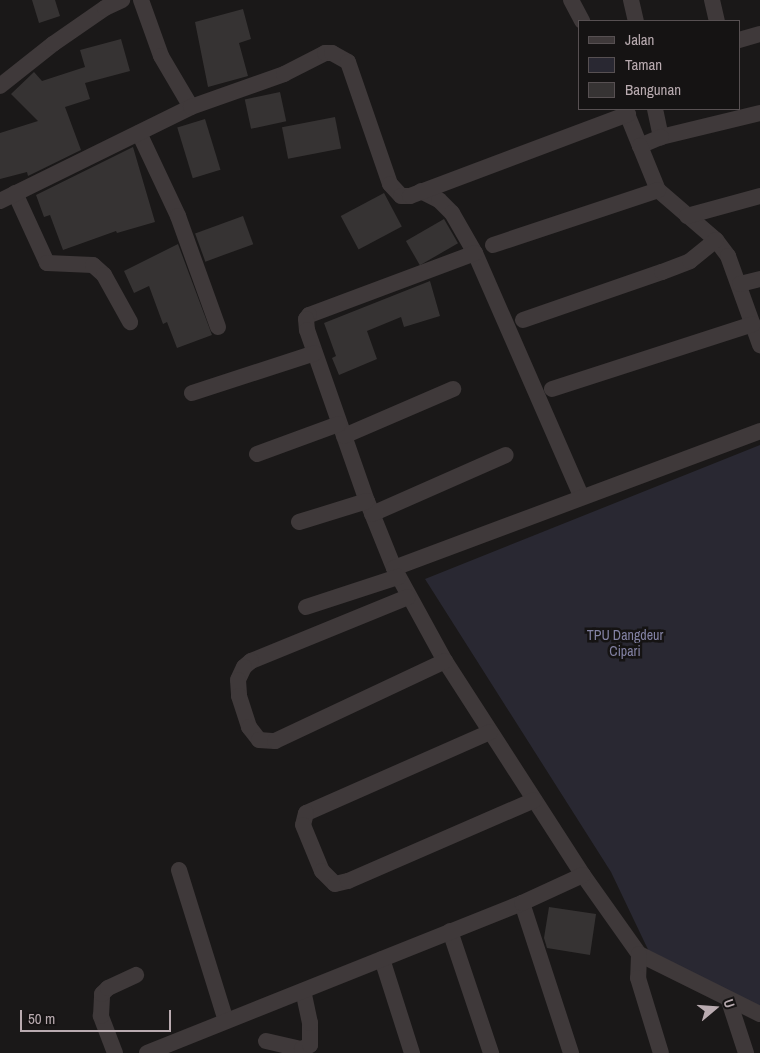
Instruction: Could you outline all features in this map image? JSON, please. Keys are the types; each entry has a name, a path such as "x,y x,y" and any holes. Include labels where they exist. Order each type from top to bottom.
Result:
{"street":[{"path":"0,86 61,38 122,0"},
{"path":"141,0 161,56 191,107"},
{"path":"571,0 581,20"},
{"path":"631,0 636,20"},
{"path":"712,0 717,20"},
{"path":"740,40 760,34"},
{"path":"0,201 191,107 332,53 348,62 390,184 402,196 421,191 627,112 658,190 716,240 728,256 740,284 760,344"},
{"path":"655,110 661,137"},
{"path":"640,146 661,137 740,114 760,113"},
{"path":"139,133 178,216 218,327"},
{"path":"493,246 658,190"},
{"path":"421,191 439,200 452,214 475,253 581,496"},
{"path":"15,193 47,263 93,265 104,275 130,322"},
{"path":"686,216 760,196"},
{"path":"523,320 690,261 716,240"},
{"path":"475,253 309,315 307,330 369,507 408,597 445,662 583,876 639,954 730,1001 760,1014"},
{"path":"740,284 760,279"},
{"path":"552,389 753,324"},
{"path":"192,393 315,353"},
{"path":"257,454 342,430 453,389"},
{"path":"306,607 581,496 760,431"},
{"path":"299,522 369,507 506,455"},
{"path":"408,597 252,661 244,667 238,680 239,696 249,727 260,740 275,741 445,662"},
{"path":"490,732 306,813 303,825 322,871 335,884 348,881 534,800"},
{"path":"179,870 226,1021"},
{"path":"147,1053 522,904 583,876"},
{"path":"522,904 572,1053"},
{"path":"450,931 491,1053"},
{"path":"639,954 638,978 661,1053"},
{"path":"382,959 412,1053"},
{"path":"116,1053 101,1016 102,994 108,988 136,975"},
{"path":"266,1042 302,1049 310,1045 310,1023 303,991"},
{"path":"730,1001 746,1053"}],"green space":[{"name":"TPU Dangdeur Cipari","path":"760,445 760,1010 653,960 611,872 425,579"}],"building":[{"path":"32,0 55,0 60,16 39,23"},
{"path":"243,9 251,39 239,43 248,76 208,87 195,22"},
{"path":"121,39 130,71 85,83 90,99 65,107 81,150 28,176 27,172 0,179 0,133 38,121 11,94 34,72 42,81 85,67 80,50"},
{"path":"280,92 286,121 251,129 245,99"},
{"path":"335,117 341,148 288,159 282,127"},
{"path":"205,119 220,170 193,178 177,127"},
{"path":"133,147 155,222 117,233 116,231 63,250 50,215 44,217 36,195"},
{"path":"384,193 402,227 359,250 341,216"},
{"path":"243,216 253,244 205,262 195,233"},
{"path":"444,219 458,243 420,265 406,241"},
{"path":"178,244 212,335 177,348 167,322 163,324 149,286 134,293 124,271"},
{"path":"430,281 440,316 404,327 401,317 367,331 377,359 339,375 332,358 336,356 324,323"},
{"path":"549,907 596,914 590,955 547,948 544,938"}]}
